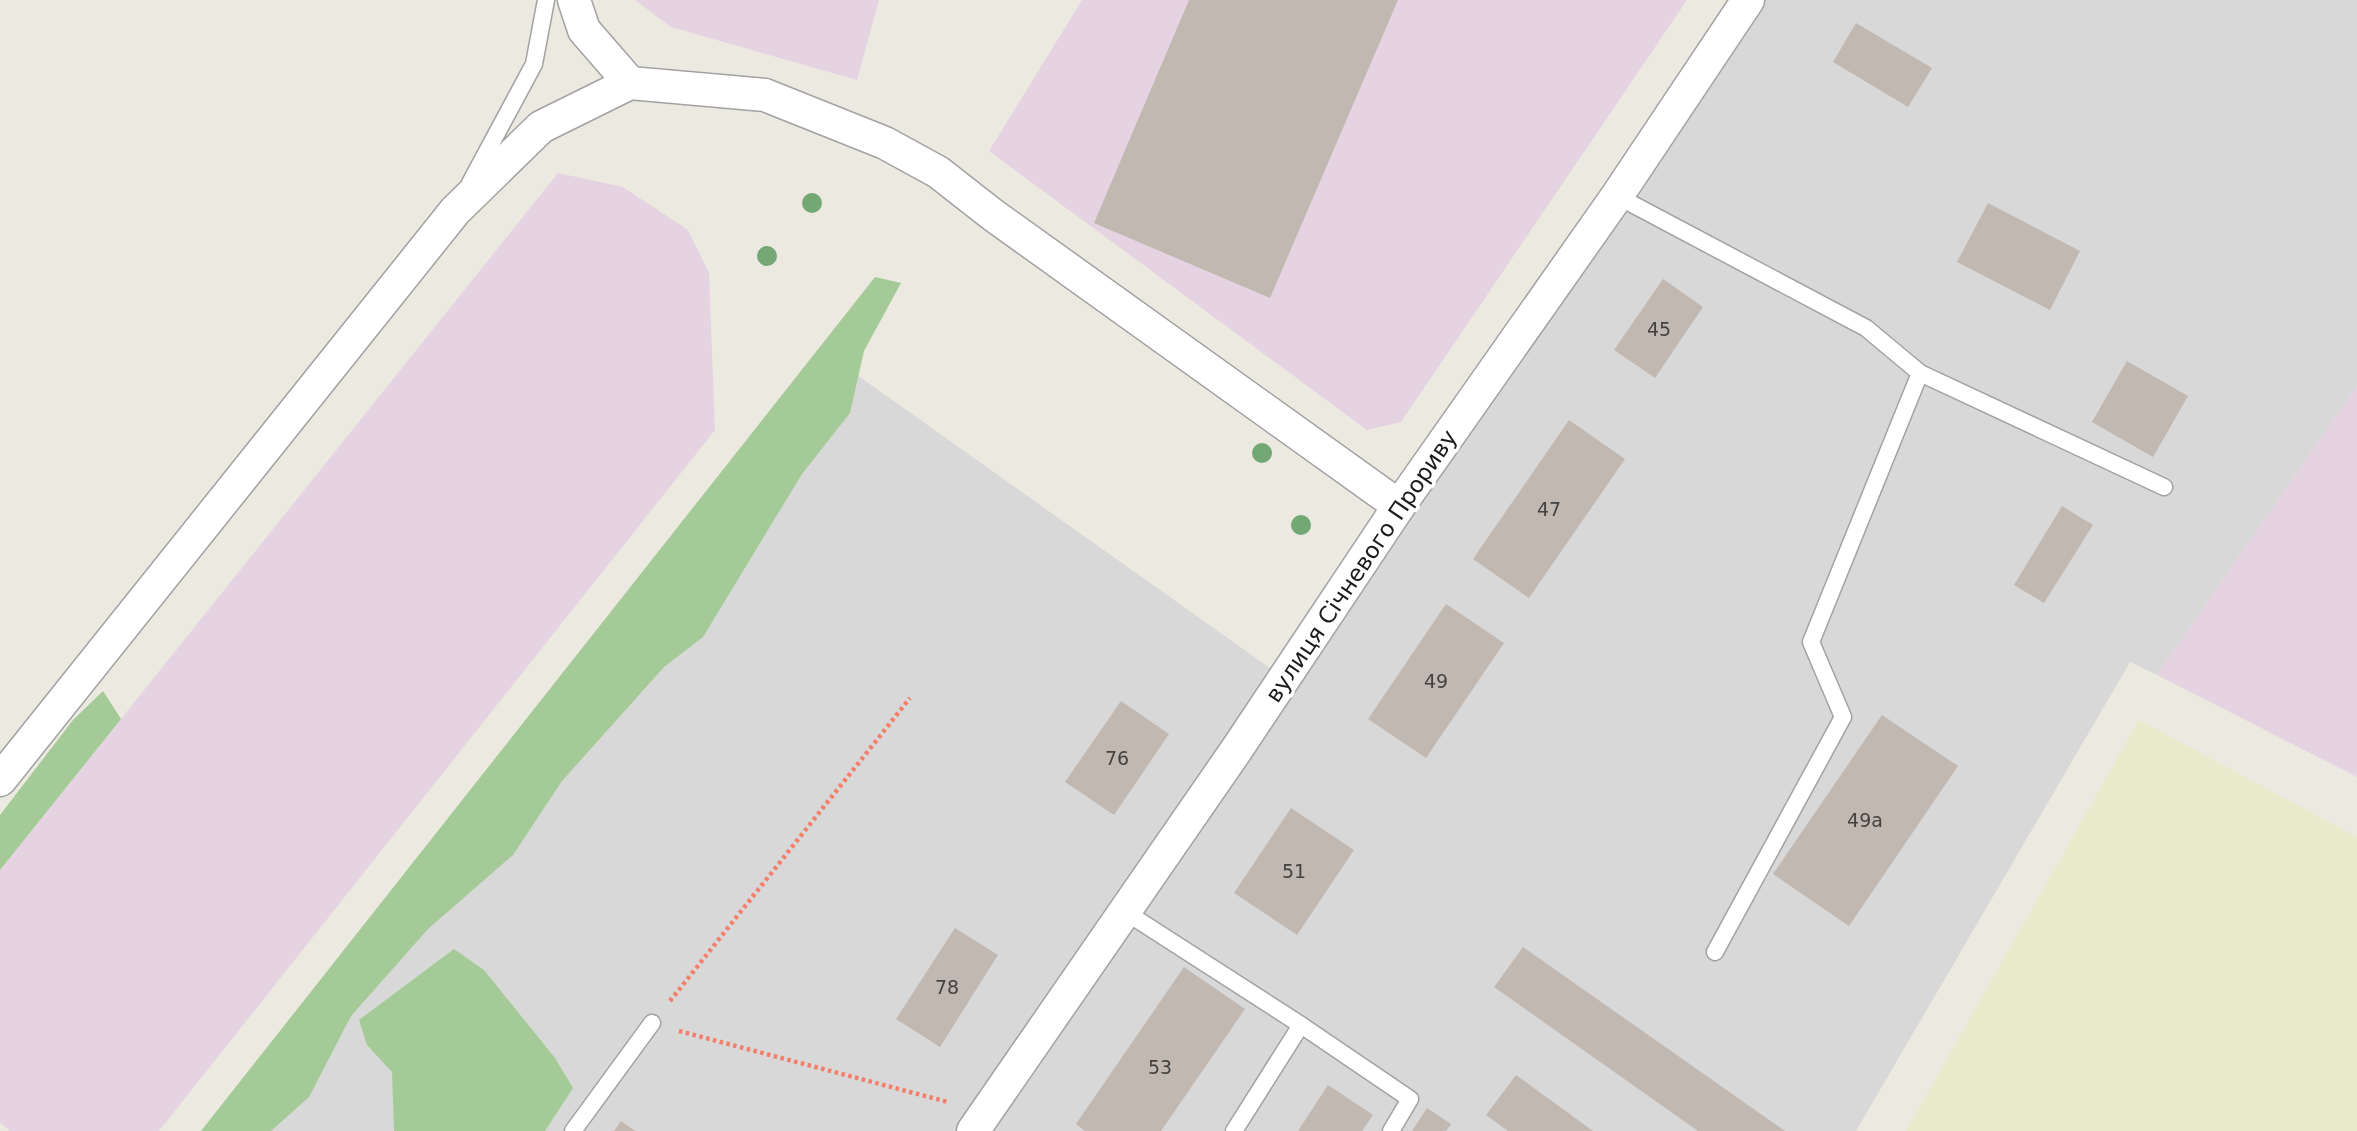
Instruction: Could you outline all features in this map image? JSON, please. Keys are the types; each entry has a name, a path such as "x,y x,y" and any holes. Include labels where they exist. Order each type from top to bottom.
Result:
{"street":[{"path":"574,0 584,30 629,83"},
{"name":"вулиця Січневого Прориву","path":"980,1122 1237,749 1399,506 1618,196 1748,0"},
{"path":"0,780 455,211 541,127 629,83 765,94 885,143 917,160 938,172 993,215 1399,506"}],"lane":[{"path":"455,211 534,64 545,0"},
{"path":"1618,196 1866,328 1920,373 2164,487"},
{"path":"1715,952 1843,717 1811,642 1920,373"},
{"path":"1124,911 1410,1098 1391,1131"},
{"path":"573,1131 652,1023"},
{"path":"1234,1131 1301,1025"}],"path":[{"path":"909,698 652,1023 980,1122"}],"shaded area":[{"path":"635,0 879,0 857,80 671,27"},
{"path":"1082,0 1687,0 1401,422 1367,430 989,151"},
{"path":"1748,0 2357,0 2357,386 2157,675 2130,662 1856,1131 211,1131 826,353 1284,678"},
{"path":"558,173 623,187 688,230 709,273 715,430 159,1131 10,1131 0,1123 0,870"},
{"path":"2357,386 2357,777 2157,675"}],"green space":[{"path":"875,277 901,283 864,351 850,413 802,474 703,637 664,667 562,781 513,855 428,929 351,1016 309,1097 271,1131 201,1131"},
{"path":"103,691 121,719 0,870 0,815 73,720"},
{"path":"2139,720 2357,837 2357,1131 1906,1131"},
{"path":"454,949 484,970 555,1058 573,1088 545,1131 394,1131 392,1072 367,1045 359,1020"}],"building":[{"path":"1189,0 1398,0 1270,298 1094,223"},
{"path":"1856,23 1932,68 1908,107 1833,62"},
{"path":"1988,203 2080,251 2050,310 1957,262"},
{"path":"1663,279 1703,307 1655,378 1614,350"},
{"path":"2127,361 2188,396 2153,457 2092,422"},
{"path":"1569,420 1625,459 1529,598 1473,559"},
{"path":"2062,506 2093,525 2044,603 2014,585"},
{"path":"1446,604 1504,643 1426,758 1368,719"},
{"path":"1121,701 1169,734 1114,815 1065,782"},
{"path":"1882,715 1958,766 1849,926 1773,874"},
{"path":"1291,808 1354,850 1297,935 1234,893"},
{"path":"955,928 998,955 940,1047 896,1019"},
{"path":"1523,947 1785,1131 1698,1131 1494,987"},
{"path":"1184,967 1245,1009 1161,1131 1085,1131 1076,1124"},
{"path":"1516,1075 1593,1131 1508,1131 1486,1115"},
{"path":"1328,1085 1373,1115 1362,1131 1298,1131"},
{"path":"1427,1108 1451,1124 1446,1131 1412,1131"},
{"path":"621,1121 635,1131 614,1131"}]}
